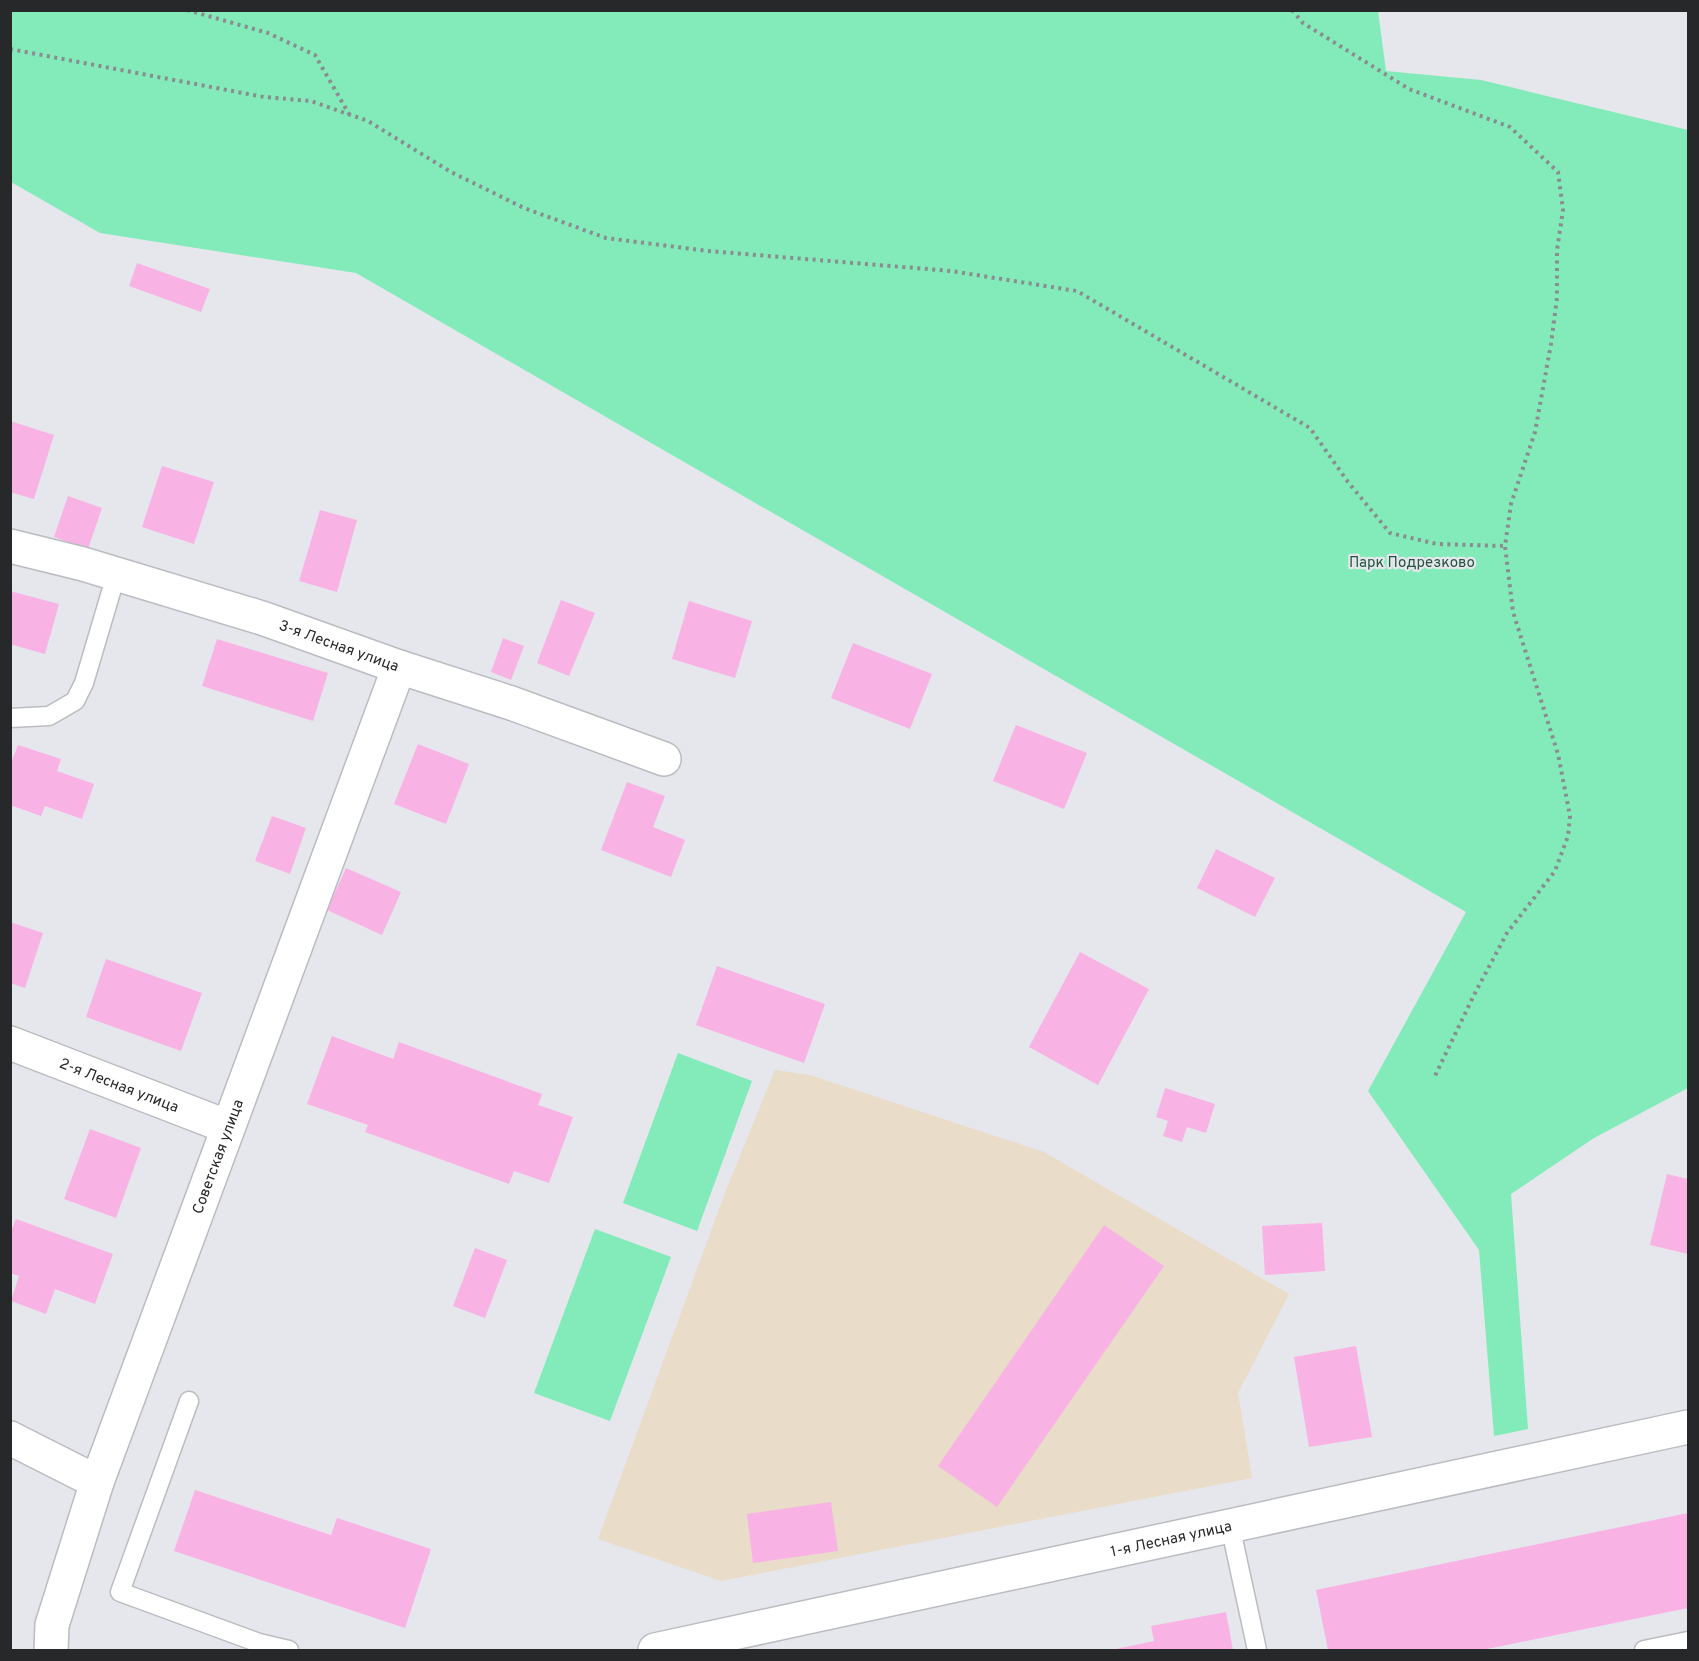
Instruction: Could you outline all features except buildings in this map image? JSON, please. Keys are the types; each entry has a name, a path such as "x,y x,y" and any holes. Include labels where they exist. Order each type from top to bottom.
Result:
{"street":[{"name":"3-я Лесная улица","path":"10,546 82,564 262,618 663,759"},
{"name":"Советская улица","path":"51,1650 52,1625 97,1482 399,667"},
{"name":"2-я Лесная улица","path":"10,1043 228,1127"},
{"name":"1-я Лесная улица","path":"655,1650 1689,1427"},
{"path":"10,1438 97,1482"}],"lane":[{"path":"10,718 50,716 75,700 84,683 117,575"},
{"path":"189,1401 120,1592 259,1643 289,1650"},
{"path":"1230,1525 1257,1650"},
{"path":"1644,1650 1689,1641"}],"path":[{"path":"187,10 268,33 315,56 349,115"},
{"path":"1292,10 1303,23 1408,89 1510,127 1558,172 1563,210 1557,250 1557,298 1551,344 1535,432 1511,504 1505,546 1513,612 1558,754 1570,816 1568,836 1556,871 1507,933 1474,993 1434,1078"},
{"path":"10,49 264,97 311,101 368,121 451,172 514,202 606,238 708,251 951,271 1077,291 1310,428 1348,482 1390,532 1437,544 1505,546"}],"shaded area":[{"path":"775,1070 810,1075 1044,1152 1289,1294 1238,1393 1252,1478 721,1581 598,1539 726,1190"}],"green space":[{"name":"Парк Подрезково","path":"11,10 1378,11 1386,71 1481,80 1688,130 1688,1088 1594,1138 1511,1194 1528,1429 1494,1436 1479,1250 1368,1091 1466,912 356,273 100,233 11,182"},
{"path":"678,1053 752,1081 697,1231 623,1203"},
{"path":"595,1229 671,1257 610,1421 534,1393"}]}
